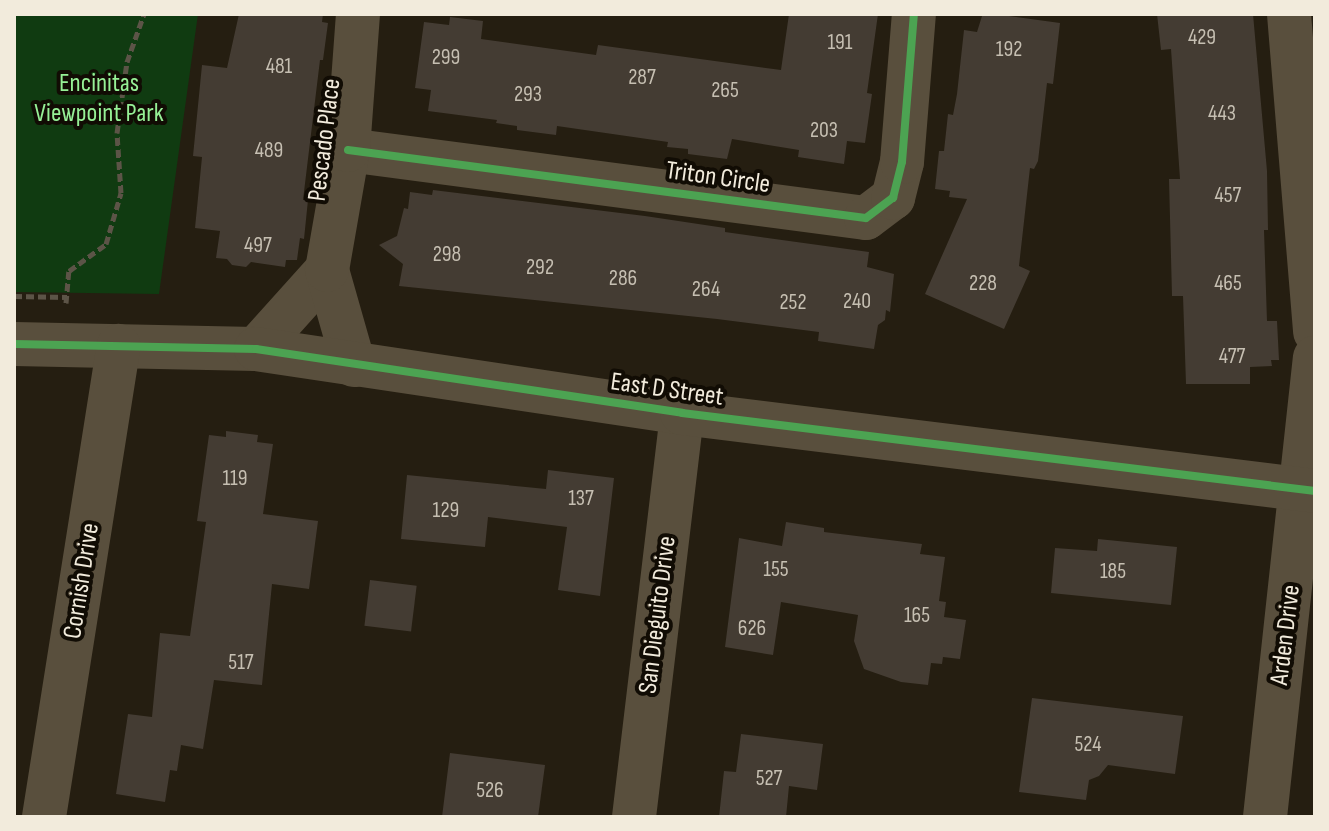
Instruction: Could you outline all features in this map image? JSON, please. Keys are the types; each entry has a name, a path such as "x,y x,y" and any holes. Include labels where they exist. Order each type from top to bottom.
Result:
{"street":[{"name":"Pescado Place","path":"354,365 327,270 348,150 358,14"},
{"name":"Triton Circle","path":"348,150 866,218 893,198 902,162 914,14"},
{"path":"1289,14 1315,332"},
{"path":"256,349 327,270"},
{"name":"East D Street","path":"14,344 256,349 682,413 1309,490"},
{"name":"Cornish Drive","path":"44,817 119,346"},
{"name":"Arden Drive","path":"1265,817 1309,490 1315,358"},
{"name":"San Dieguito Drive","path":"634,817 682,413"}],"path":[{"path":"62,344 69,271 106,244 121,193 117,133 127,62 144,14"},
{"path":"14,296 67,297"}],"green space":[{"name":"Encinitas Viewpoint Park","path":"14,14 198,14 159,294 14,292"}],"building":[{"path":"239,14 323,14 322,22 328,23 323,60 320,60 303,200 308,200 304,239 300,238 297,260 286,260 285,267 251,262 246,267 232,265 227,259 216,258 220,231 195,228 202,157 193,156 202,65 227,68"},
{"path":"789,14 878,14 867,93 872,94 865,143 847,141 844,164 798,157 799,150 732,139 727,159 688,154 688,149 667,147 668,142 557,126 556,135 517,130 517,126 496,123 497,120 428,111 431,90 415,88 424,22 449,25 450,17 483,21 481,39 596,55 598,45 781,70"},
{"path":"1157,14 1253,14 1267,171 1268,230 1264,230 1267,321 1277,321 1279,360 1271,360 1272,366 1250,367 1250,384 1186,384 1183,296 1172,296 1169,179 1180,179 1171,49 1161,50"},
{"path":"1002,15 1060,23 1053,84 1047,83 1038,161 1034,169 1030,168 1019,266 1030,271 1004,329 925,294 967,199 949,197 950,191 935,189 939,151 944,151 948,114 953,115 957,94 964,30 977,32 982,16"},
{"path":"433,190 645,216 725,228 725,232 869,252 867,267 894,274 890,312 886,310 885,320 878,325 874,349 818,341 819,332 399,286 403,264 379,245 397,236 404,208 408,209 410,192 432,195"},
{"path":"226,431 258,435 257,442 273,444 263,514 318,521 309,589 272,584 262,685 214,680 203,749 181,745 177,771 170,770 165,802 116,794 128,714 152,717 160,633 190,636 206,522 197,521 209,435 226,437"},
{"path":"548,470 614,478 600,596 558,590 567,527 488,517 485,547 401,539 407,475 546,489"},
{"path":"786,522 824,528 824,532 922,544 920,554 945,557 939,601 946,602 944,617 966,620 960,659 943,657 942,664 931,663 928,685 901,682 864,669 854,641 858,615 781,602 773,655 725,647 739,538 782,546"},
{"path":"1098,539 1177,547 1171,605 1051,593 1055,548 1097,551"},
{"path":"370,580 417,586 411,631 364,626"},
{"path":"1032,698 1183,716 1175,774 1108,765 1099,776 1089,780 1086,800 1019,792"},
{"path":"741,734 823,744 817,790 789,786 786,817 719,817 724,771 736,772"},
{"path":"450,753 545,765 538,817 442,817"}],"cycle path":[{"path":"348,150 866,218 893,198 902,162 914,14"},
{"path":"14,344 256,349 682,413 1315,491"}]}
